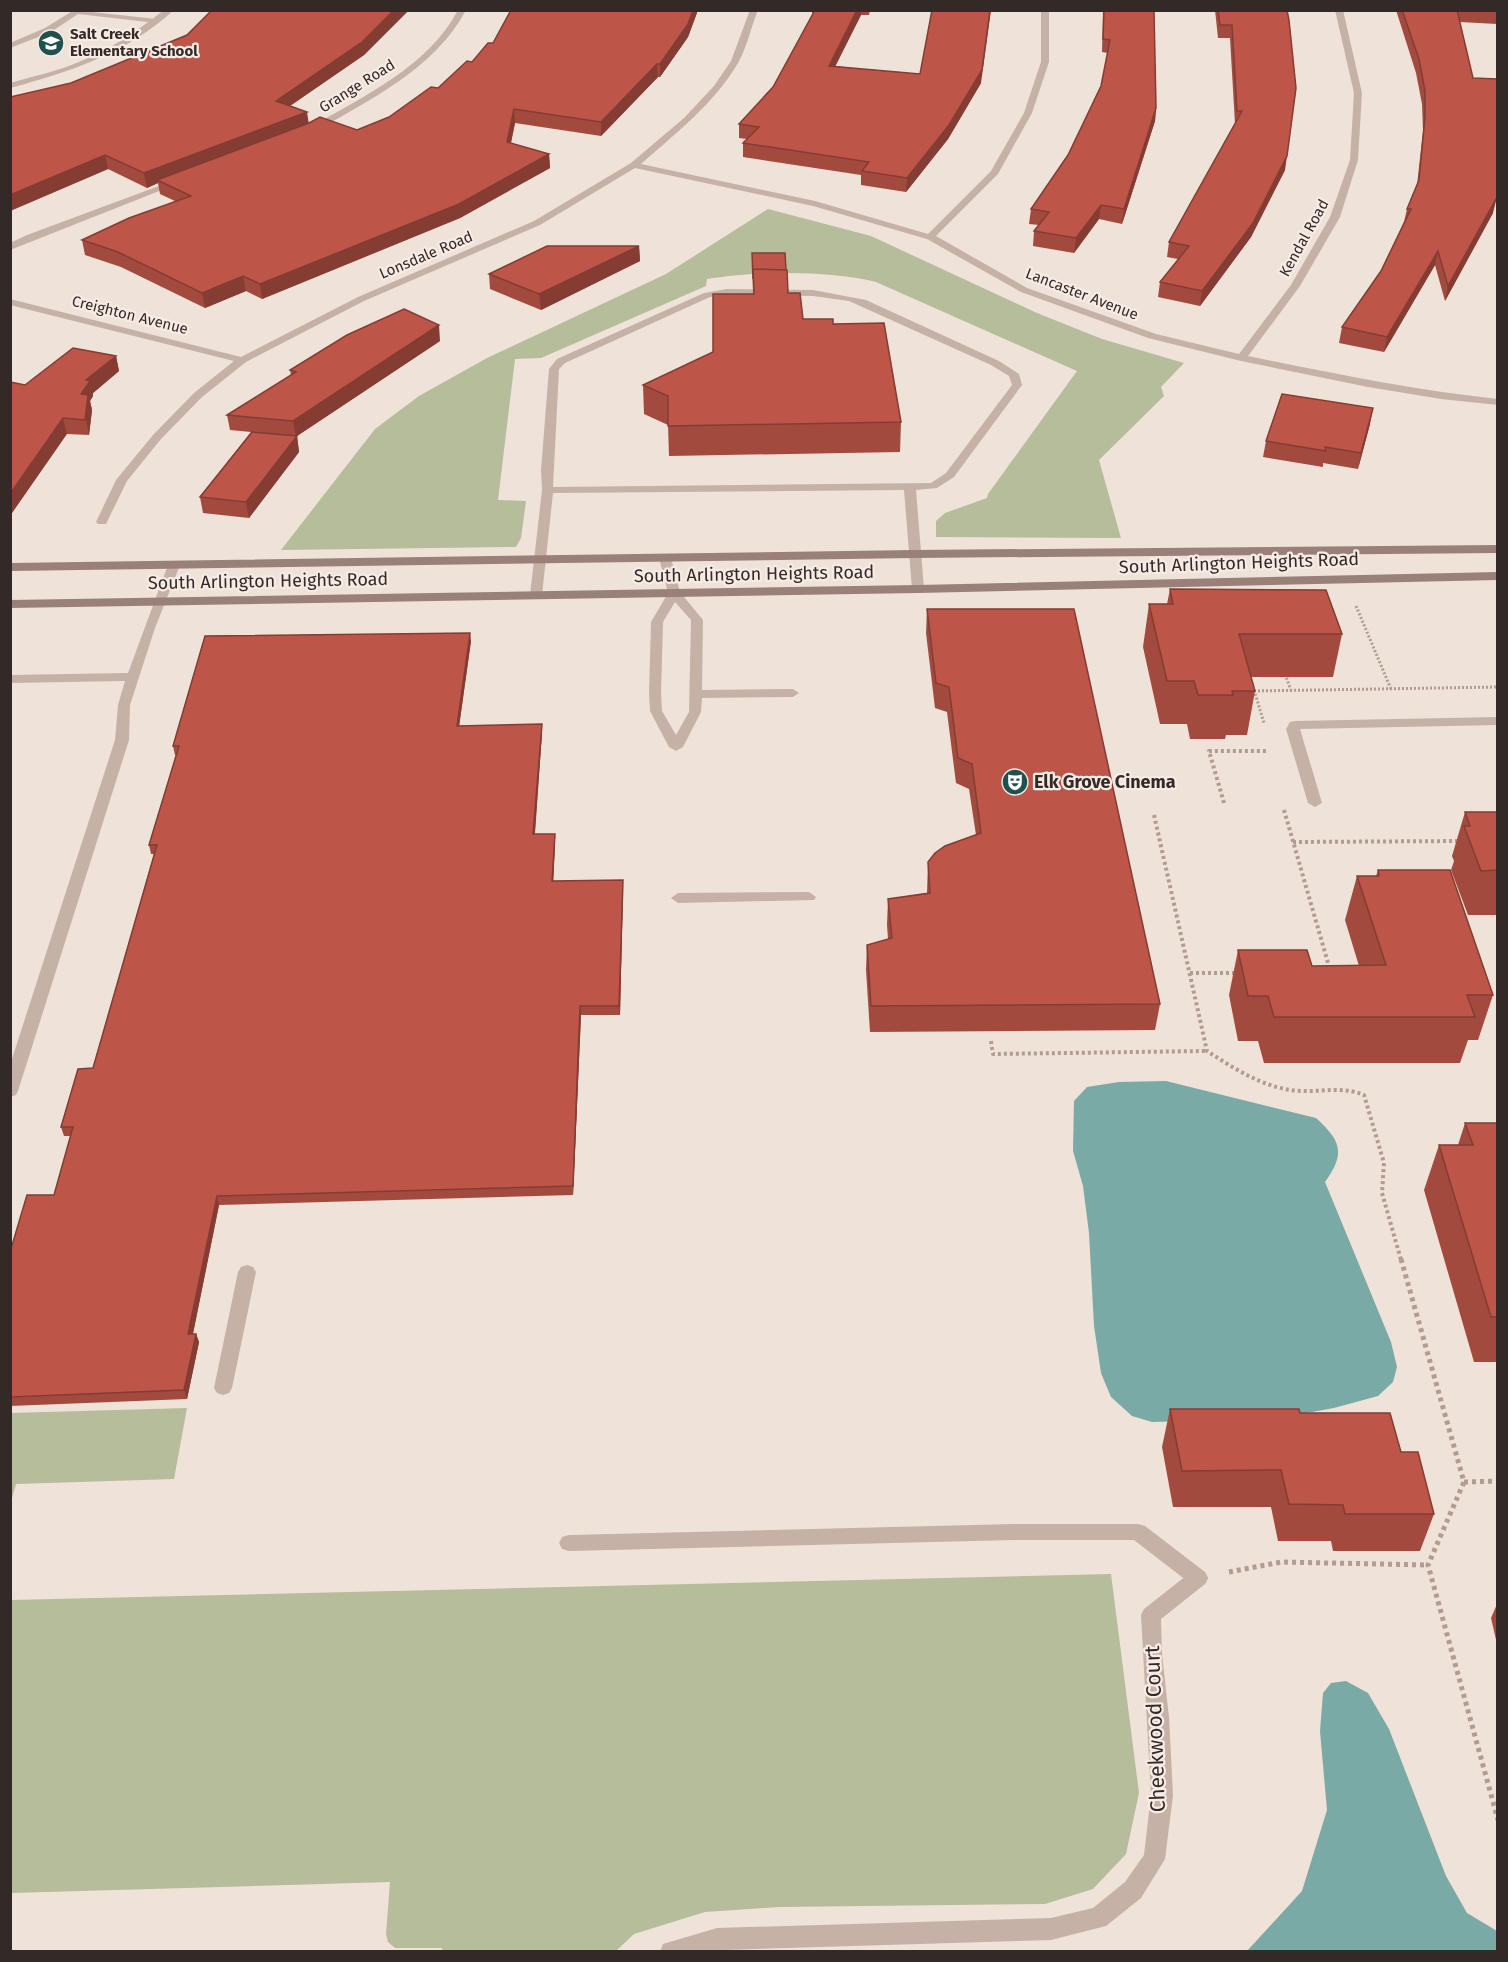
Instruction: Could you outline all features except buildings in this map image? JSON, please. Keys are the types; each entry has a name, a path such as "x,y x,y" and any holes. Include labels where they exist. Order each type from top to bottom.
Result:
{"main road":[{"name":"South Arlington Heights Road","path":"10,567 914,554 1497,549"},
{"name":"South Arlington Heights Road","path":"10,604 918,589 1497,576"}],"street":[{"path":"10,86 69,69 121,45 170,10"},
{"name":"Grange Road","path":"307,133 385,87 428,55 458,21 462,10"},
{"name":"Lonsdale Road","path":"102,522 122,480 157,437 198,395 242,360 361,299 537,223 634,165 687,120 717,88 735,60 754,10"},
{"path":"930,237 995,172 1028,113 1045,62 1045,10"},
{"name":"Kendal Road","path":"1241,358 1295,286 1335,217 1354,160 1358,93 1339,10"},
{"path":"10,46 48,30 77,12 156,21"},
{"name":"Lancaster Avenue","path":"634,165 815,204 930,237 1024,290 1152,336 1241,358 1368,384 1497,402"},
{"path":"10,247 30,237 186,179"},
{"path":"536,595 548,490 547,470 554,369 561,361 706,295 726,292 817,292 842,295 863,302 995,363 1014,374 1017,385 950,475 933,486 548,490"},
{"name":"Creighton Avenue","path":"10,302 242,360"},
{"path":"910,488 918,589"},
{"path":"665,558 674,593 696,620 695,712 676,747 656,711 655,693 657,622 674,593"},
{"path":"10,1091 122,740 124,705 174,565"},
{"path":"10,679 133,677"},
{"path":"695,694 793,693"},
{"path":"1315,804 1293,729 1294,724 1497,721"},
{"path":"678,898 809,897"},
{"path":"223,1388 247,1272"},
{"path":"569,1543 1014,1532 1138,1532 1198,1578"},
{"name":"Cheekwood Court","path":"671,1952 717,1939 1052,1929 1098,1918 1133,1890 1154,1859 1162,1795 1151,1615 1198,1578"}],"path":[{"path":"1355,603 1391,688"},
{"path":"1282,668 1290,690"},
{"path":"1251,680 1266,729"},
{"path":"1254,691 1497,687"},
{"path":"1224,803 1209,751 1273,752 1269,740"},
{"path":"1282,803 1331,972 1319,972"},
{"path":"1154,815 1207,1051"},
{"path":"1293,842 1463,841"},
{"path":"1190,973 1248,973"},
{"path":"991,1041 993,1054 1207,1051 1240,1072 1264,1083 1292,1090 1354,1089 1364,1095 1384,1163 1382,1193 1464,1482 1428,1564 1497,1820"},
{"path":"1464,1482 1497,1481"},
{"path":"1198,1578 1281,1562 1428,1564"}],"green space":[{"path":"768,209 871,236 1037,313 1102,339 1184,363 1161,387 1164,396 1099,460 1121,538 936,537 936,521 945,513 987,498 1077,371 876,282 836,275 769,273 707,279 706,286 541,358 515,359 498,500 526,501 521,538 516,547 281,550 375,429 419,396 487,358 666,274"},
{"path":"187,1408 174,1479 16,1484 11,1502 11,1413"},
{"path":"1111,1574 1139,1793 1126,1854 1093,1889 1045,1904 780,1907 705,1912 634,1934 616,1951 443,1952 442,1948 395,1948 388,1942 386,1934 390,1882 11,1893 11,1600"}],"water":[{"path":"1166,1081 1316,1118 1331,1134 1338,1148 1338,1155 1332,1172 1325,1182 1391,1342 1397,1367 1393,1382 1378,1396 1334,1408 1273,1419 1152,1422 1132,1416 1111,1397 1101,1373 1094,1326 1089,1233 1083,1186 1073,1151 1074,1101 1087,1087 1119,1082"},
{"path":"1346,1681 1368,1693 1389,1729 1446,1876 1467,1913 1497,1931 1497,1951 1247,1951 1302,1891 1327,1810 1320,1731 1323,1693 1331,1683"}],"place":[{"name":"Salt Creek Elementary School","path":"51,43"},
{"name":"Elk Grove Cinema","path":"1015,782"}]}
